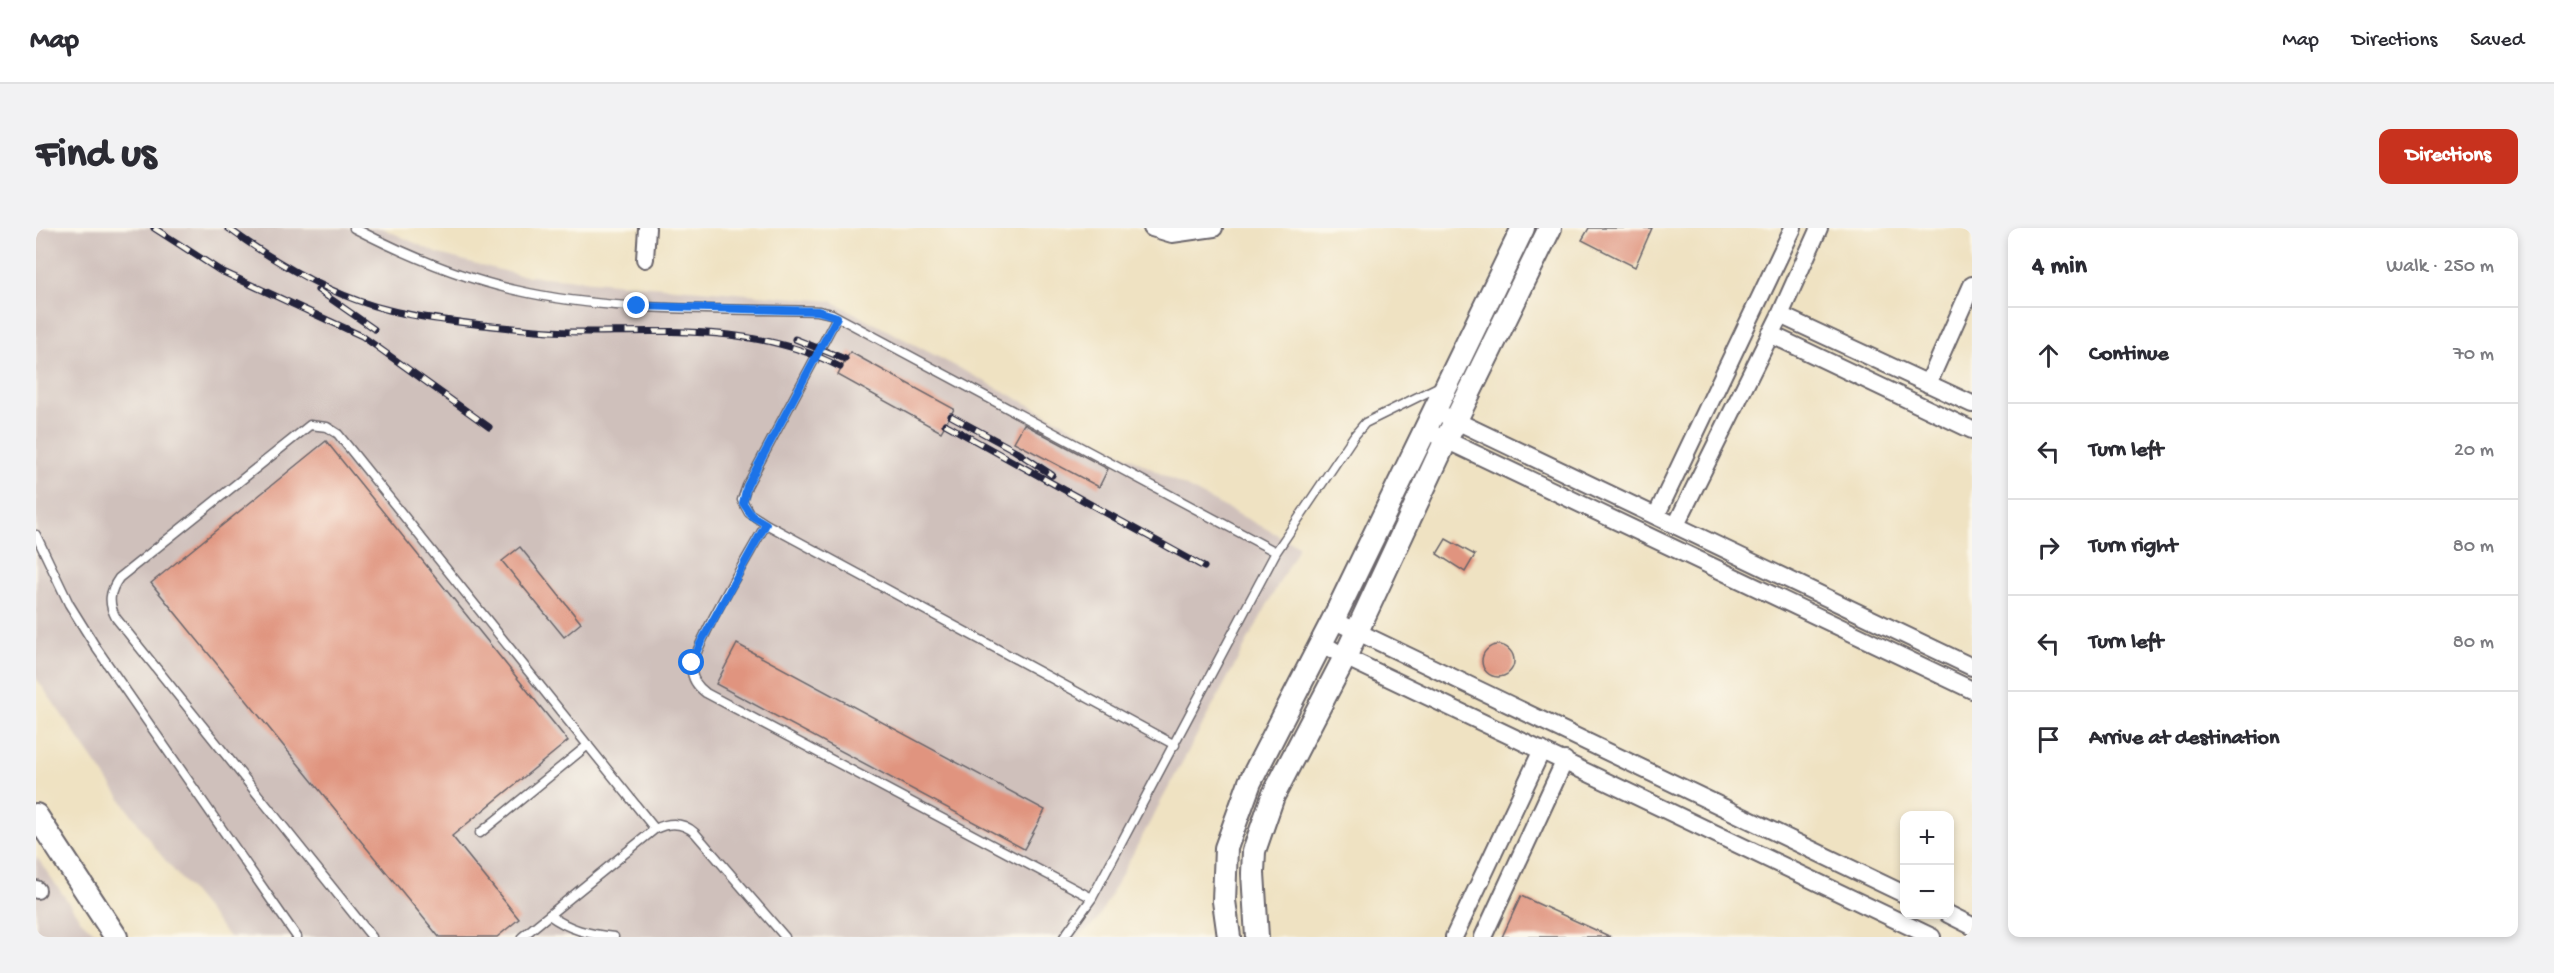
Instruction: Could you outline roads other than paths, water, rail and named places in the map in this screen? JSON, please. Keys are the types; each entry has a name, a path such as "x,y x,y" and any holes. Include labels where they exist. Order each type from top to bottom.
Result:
{"street":[{"path":"645,259 647,228"},
{"path":"1152,228 1172,234 1214,228"},
{"path":"1228,937 1224,901 1226,848 1236,815 1250,782 1333,621 1523,228"},
{"path":"1257,937 1254,851 1265,816 1356,633 1550,228"},
{"path":"1656,516 1793,228"},
{"path":"1676,525 1780,315 1819,228"},
{"path":"1928,384 1972,285"},
{"path":"1765,288 1787,298"},
{"path":"1780,315 1972,404"},
{"path":"1770,334 1972,430"},
{"path":"1430,421 1676,525 1972,667"},
{"path":"1452,430 1972,690"},
{"path":"1333,621 1900,892"},
{"path":"1321,643 1344,657 1565,760 1932,937"},
{"path":"1454,937 1542,750"},
{"path":"1482,937 1565,760"},
{"path":"36,816 116,937"},
{"path":"1954,918 1972,926"}],"lane":[{"path":"354,228 410,256 445,270 516,290 609,304 818,311 837,317 1276,552"},
{"path":"837,317 743,496 743,503 749,513 1174,745"},
{"path":"1064,937 1092,898 1276,552 1354,436 1365,423 1448,382"},
{"path":"372,937 116,618 110,602 114,586 119,578 310,426 327,427 338,434 655,829"},
{"path":"766,524 700,644 692,669 698,685 705,693 1092,898"},
{"path":"36,535 69,604 97,649 297,937"},
{"path":"480,833 588,745"},
{"path":"522,937 655,829 673,824 690,828 785,937"},
{"path":"549,915 569,928 584,933 614,937"}],"railway":[{"path":"154,228 219,270 362,336 489,427"},
{"path":"228,228 265,254 325,287 367,304 401,313 542,331 712,333 745,337 777,343 809,353 840,367"},
{"path":"318,290 374,329"},
{"path":"795,339 845,359"},
{"path":"951,416 1014,450 1052,475"},
{"path":"945,424 1204,567"}]}
